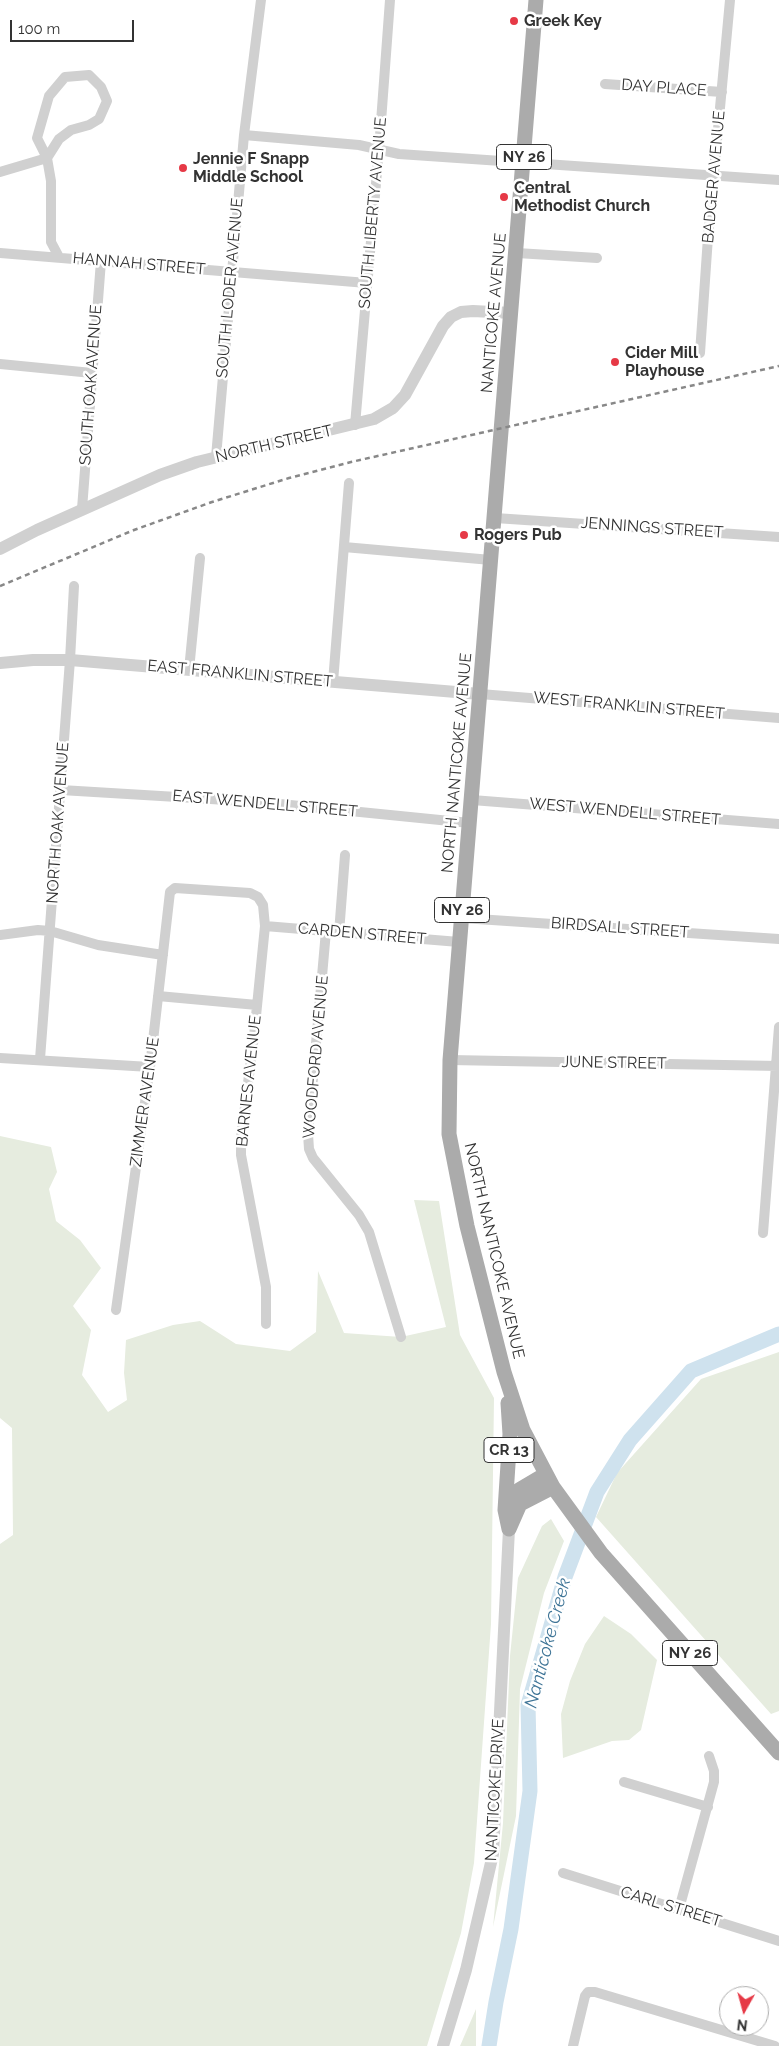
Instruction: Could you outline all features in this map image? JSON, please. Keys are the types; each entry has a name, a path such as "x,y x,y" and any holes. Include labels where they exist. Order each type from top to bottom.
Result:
{"main road":[{"name":"NANTICOKE AVENUE","path":"502,420 536,0"},
{"name":"NORTH NANTICOKE AVENUE","path":"502,420 459,942 450,1060 448,1120 453,1162 467,1226 504,1372"},
{"name":"NY 26","path":"504,1372 523,1430 562,1501 601,1553 779,1753"},
{"name":"CR 13","path":"504,1372 510,1424 505,1510 509,1529"},
{"name":"CR 13","path":"505,1510 512,1495 550,1480"},
{"name":"CR 13","path":"509,1529 520,1504 550,1480"}],"street":[{"name":"SOUTH LODER AVENUE","path":"216,457 244,135 262,0"},
{"name":"SOUTH LIBERTY AVENUE","path":"354,425 379,149 390,0"},
{"name":"BADGER AVENUE","path":"700,353 708,237 730,0"},
{"path":"0,172 47,158 59,139 71,130 89,125 99,118 107,101 101,88 89,75 65,77 49,96 37,138 47,158 51,181 51,242 59,257"},
{"name":"DAY PLACE","path":"605,84 722,92"},
{"path":"244,135 379,149 398,154 779,180"},
{"name":"HANNAH STREET","path":"0,253 367,283"},
{"path":"517,253 597,258"},
{"name":"SOUTH OAK AVENUE","path":"82,509 101,261"},
{"name":"NORTH STREET","path":"0,549 82,509 160,475 216,457 374,419 393,408 405,395 443,326 451,317 461,312 473,311 511,313"},
{"path":"0,364 92,373"},
{"path":"333,682 349,483"},
{"name":"JENNINGS STREET","path":"495,518 779,537"},
{"path":"344,547 491,560"},
{"path":"190,670 200,558"},
{"name":"NORTH OAK AVENUE","path":"40,1059 74,586"},
{"name":"EAST FRANKLIN STREET","path":"0,663 33,660 70,660 480,694"},
{"name":"WEST FRANKLIN STREET","path":"480,694 779,718"},
{"name":"EAST WENDELL STREET","path":"60,790 260,802 470,823"},
{"name":"WEST WENDELL STREET","path":"472,800 779,824"},
{"path":"339,933 344,856"},
{"name":"BARNES AVENUE","path":"170,892 175,888 250,894 258,897 265,912 257,1005 241,1138 241,1155 266,1287 266,1324"},
{"name":"ZIMMER AVENUE","path":"116,1310 150,1067 170,892"},
{"name":"BIRDSALL STREET","path":"462,918 779,938"},
{"name":"CARDEN STREET","path":"265,926 459,942"},
{"path":"0,935 38,930 50,931 98,945 163,955"},
{"name":"WOODFORD AVENUE","path":"326,932 308,1134 309,1149 313,1158 359,1215 369,1232 401,1337"},
{"path":"158,996 257,1005"},
{"path":"764,1233 778,1066 779,1027"},
{"path":"0,1058 150,1067"},
{"name":"JUNE STREET","path":"450,1060 778,1066"},
{"name":"NANTICOKE DRIVE","path":"443,2046 466,1970 493,1854 509,1529"},
{"path":"679,1909 714,1782 714,1770 709,1756"},
{"path":"624,1782 708,1807"},
{"name":"CARL STREET","path":"563,1873 779,1941"},
{"path":"574,2046 585,1996 588,1992 595,1992 777,2045"}],"shaded area":[{"path":"0,1136 51,1147 57,1172 49,1189 56,1221 80,1240 101,1268 73,1306 91,1330 82,1375 108,1412 127,1400 124,1373 126,1340 173,1325 200,1321 236,1344 290,1351 316,1332 318,1271 344,1333 401,1337 446,1327 414,1200 439,1201 460,1335 494,1398 491,1624 474,1863 461,1933 427,2046 0,2046 0,1544 13,1535 12,1428 0,1418"},
{"path":"779,1352 779,1711 771,1714 596,1517 617,1473 701,1379"},
{"path":"551,1519 564,1541 544,1593 520,1689 516,1816 493,1927 503,1823 510,1656 518,1578 542,1526"},
{"path":"604,1616 631,1634 657,1660 641,1730 629,1740 612,1741 563,1758 561,1714 570,1681 585,1644"},
{"path":"476,2009 476,2046 460,2046"}],"waterway":[{"name":"Nanticoke Creek","path":"489,2046 511,1929 530,1791 528,1705 565,1577 597,1492 630,1440 691,1371 779,1334"}],"railway":[{"path":"0,586 134,530 212,502 289,478 351,462 779,366"}],"place":[{"name":"Greek Key","path":"514,21"},
{"name":"Jennie F Snapp Middle School","path":"183,168"},
{"name":"Central Methodist Church","path":"504,197"},
{"name":"Cider Mill Playhouse","path":"615,362"},
{"name":"Rogers Pub","path":"464,535"}]}
